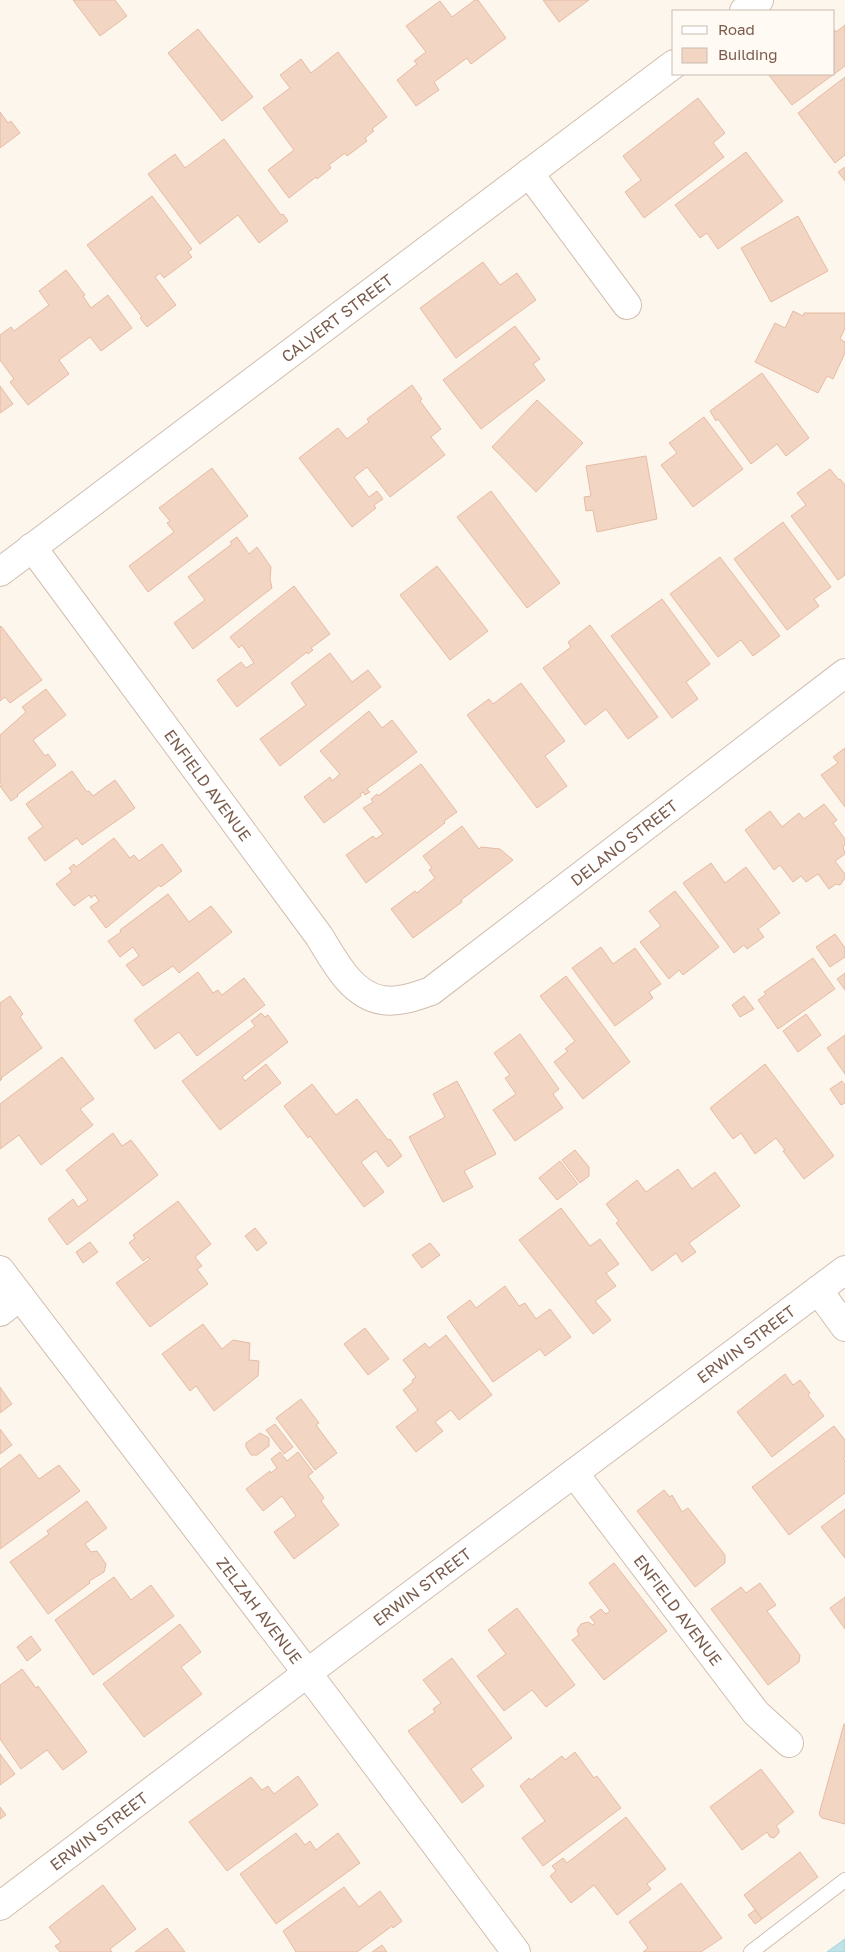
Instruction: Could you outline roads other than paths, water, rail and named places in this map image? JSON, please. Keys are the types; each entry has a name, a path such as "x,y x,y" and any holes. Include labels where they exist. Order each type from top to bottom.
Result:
{"street":[{"path":"745,10 759,0"},
{"name":"CALVERT STREET","path":"0,572 672,65"},
{"path":"528,173 627,305"},
{"name":"ENFIELD AVENUE","path":"32,547 319,936 342,973 369,997 384,1001 396,1000"},
{"name":"DELANO STREET","path":"396,1000 431,991 444,982 845,673"},
{"name":"ZELZAH AVENUE","path":"0,1270 10,1304 308,1674 516,1952"},
{"name":"ERWIN STREET","path":"0,1906 845,1270"},
{"path":"818,1290 845,1327"},
{"name":"ENFIELD AVENUE","path":"574,1473 756,1713 789,1743"}],"lane":[{"path":"751,1952 845,1880"}],"water":[{"path":"845,1939 845,1952 827,1952"}]}
